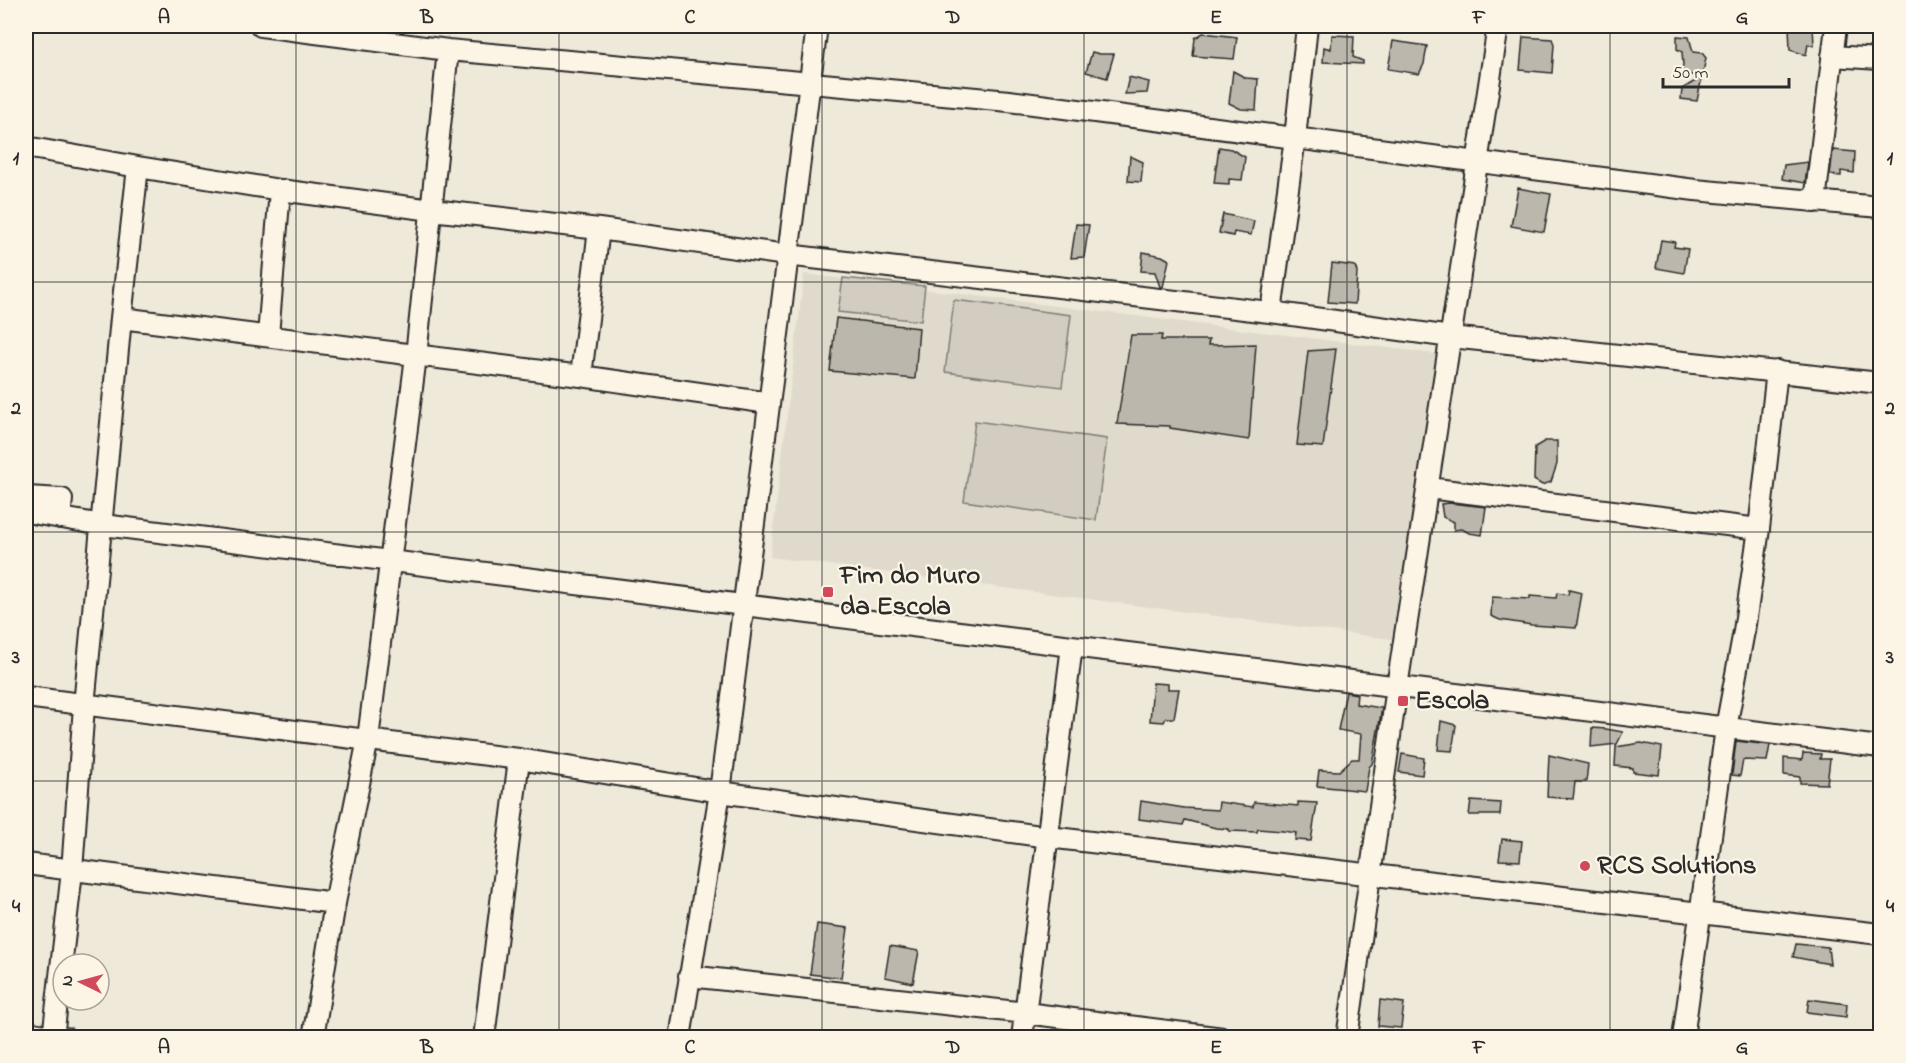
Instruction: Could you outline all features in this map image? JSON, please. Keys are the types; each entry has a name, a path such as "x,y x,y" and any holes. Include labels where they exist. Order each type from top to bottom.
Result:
{"street":[{"path":"261,26 299,28 448,50 1009,101 1695,189 1881,207"},
{"path":"680,1038 720,792 817,26"},
{"path":"1271,312 1295,138 1307,26"},
{"path":"1347,1038 1397,687 1498,26"},
{"path":"1815,202 1836,26"},
{"path":"313,1038 335,903 369,739 416,356 448,50"},
{"path":"1832,56 1881,59"},
{"path":"26,147 280,190 432,210 599,229 787,255 1271,312 1451,337 1881,383"},
{"path":"26,1032 58,1037 84,706 121,318 138,167"},
{"path":"268,336 280,190"},
{"path":"581,376 599,229"},
{"path":"121,318 581,376 769,403"},
{"path":"1683,1038 1726,728 1744,631 1759,529 1777,371"},
{"path":"1428,488 1759,529"},
{"path":"26,512 103,525 1881,747"},
{"path":"1022,1038 1072,646"},
{"path":"26,697 519,759 720,792 1048,837 1881,934"},
{"path":"484,1038 519,759"},
{"path":"26,864 335,903"},
{"path":"689,976 1026,1013 1223,1038"}],"shaded area":[{"path":"804,274 1436,354 1399,640 770,557"},
{"path":"843,278 925,286 921,321 838,312"},
{"path":"954,300 1071,315 1062,387 945,372"},
{"path":"975,421 1107,439 1096,520 964,501"}],"building":[{"path":"1789,26 1813,26 1814,46 1808,44 1806,55 1790,50"},
{"path":"1203,33 1237,37 1234,59 1193,56 1195,38"},
{"path":"1332,35 1354,36 1353,57 1363,61 1363,64 1323,62 1324,47 1331,49"},
{"path":"1677,36 1689,37 1693,52 1702,53 1706,58 1697,101 1681,99 1682,89 1702,77 1681,73 1682,52 1677,49"},
{"path":"1523,37 1552,39 1554,44 1552,73 1520,70"},
{"path":"1393,41 1427,46 1424,64 1419,74 1388,69"},
{"path":"1092,52 1114,54 1107,78 1086,72"},
{"path":"1233,71 1246,78 1258,79 1256,110 1241,109 1229,103"},
{"path":"1129,77 1149,82 1147,93 1125,94"},
{"path":"1219,147 1231,149 1245,157 1242,180 1229,179 1229,184 1214,183"},
{"path":"1833,150 1855,152 1854,173 1841,171 1841,176 1830,175"},
{"path":"1130,156 1143,162 1141,182 1128,181"},
{"path":"1808,162 1805,183 1782,179 1784,165"},
{"path":"1518,188 1551,194 1544,232 1511,226"},
{"path":"1223,214 1254,221 1251,235 1234,232 1233,236 1219,233"},
{"path":"1076,224 1089,225 1084,257 1071,258"},
{"path":"1661,240 1675,242 1674,247 1688,249 1684,273 1656,268"},
{"path":"1143,252 1169,260 1163,287 1160,287 1155,272 1141,271"},
{"path":"1332,263 1355,266 1357,272 1355,304 1328,302"},
{"path":"836,318 919,328 915,379 830,371"},
{"path":"1131,335 1162,335 1161,340 1209,340 1208,345 1256,344 1249,440 1170,428 1170,426 1117,424"},
{"path":"1336,349 1323,447 1297,445 1308,351"},
{"path":"1545,441 1557,441 1557,464 1551,482 1542,485 1534,480 1535,447"},
{"path":"1441,504 1486,507 1482,535 1469,533 1462,529 1454,530 1454,522 1443,517"},
{"path":"1569,590 1582,593 1576,628 1532,625 1500,620 1491,616 1492,597 1556,598 1557,593 1568,595"},
{"path":"1153,683 1168,684 1168,689 1179,689 1174,718 1166,718 1164,722 1150,721"},
{"path":"1346,692 1357,694 1356,704 1382,708 1365,791 1317,786 1319,770 1339,771 1352,759 1359,759 1361,734 1338,730"},
{"path":"1441,721 1456,725 1452,751 1438,750"},
{"path":"1592,728 1623,732 1617,744 1591,747"},
{"path":"1736,741 1770,745 1767,761 1743,760 1740,776 1732,775"},
{"path":"1641,743 1662,747 1659,775 1633,772 1633,768 1615,766 1616,747"},
{"path":"1803,753 1821,754 1820,759 1830,759 1827,784 1800,783 1800,777 1784,775 1784,758 1802,760"},
{"path":"1402,754 1424,758 1422,775 1399,772"},
{"path":"1549,755 1588,764 1586,782 1575,782 1573,799 1547,797"},
{"path":"1141,801 1184,808 1218,810 1219,802 1253,807 1254,802 1298,806 1298,802 1317,803 1311,841 1295,840 1296,833 1283,831 1258,829 1257,832 1229,831 1229,829 1185,820 1183,825 1139,819"},
{"path":"1471,801 1501,803 1500,815 1469,815"},
{"path":"1502,839 1522,841 1520,861 1499,860"},
{"path":"817,924 848,928 841,978 810,974"},
{"path":"1796,944 1828,947 1830,964 1793,957"},
{"path":"890,946 919,951 913,983 885,977"},
{"path":"1809,999 1847,1004 1846,1017 1807,1012"},
{"path":"1380,1000 1404,1003 1401,1028 1378,1026"}],"place":[{"name":"Fim do Muro da Escola","path":"828,592"},
{"name":"Escola","path":"1403,701"},
{"name":"RCS Solutions","path":"1585,866"}]}
